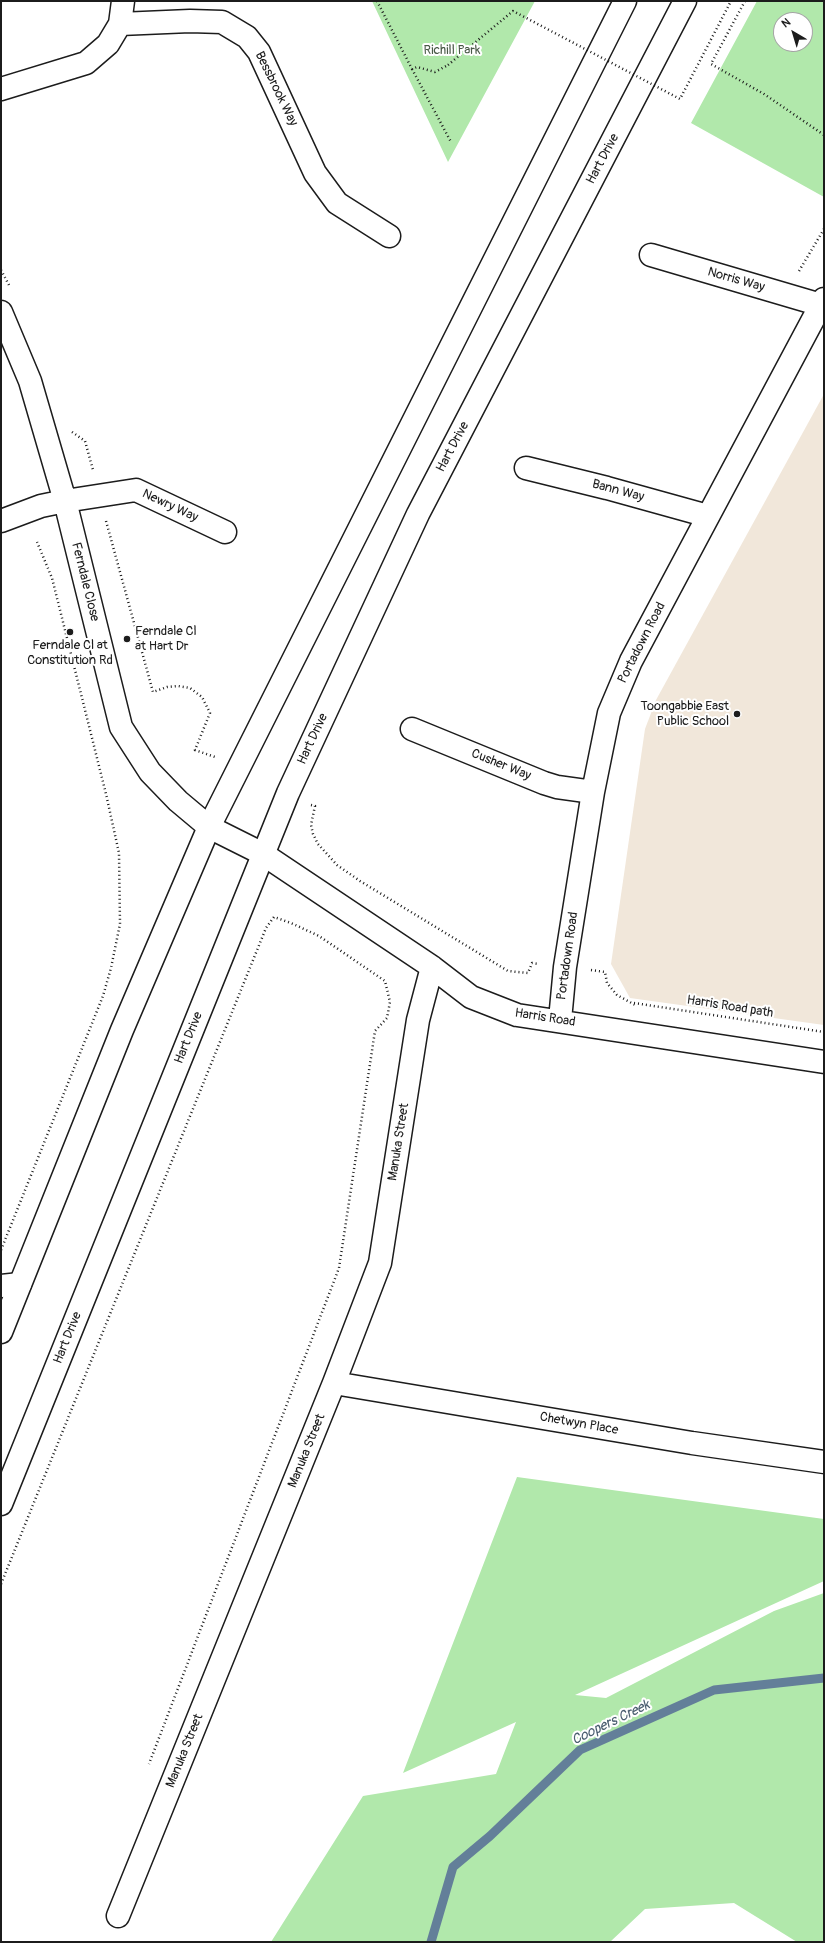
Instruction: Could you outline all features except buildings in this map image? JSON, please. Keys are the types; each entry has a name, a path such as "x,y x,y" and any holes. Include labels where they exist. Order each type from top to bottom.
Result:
{"main road":[{"path":"1,89 86,63 108,44 120,24 123,1"},
{"path":"1,1332 11,1285 209,827 625,1"},
{"name":"Hart Drive","path":"1,1504 288,793 418,514 685,1"},
{"name":"Bessbrook Way","path":"120,24 190,21 222,22 247,37 259,52 315,174 337,203 389,236"},
{"name":"Norris Way","path":"651,255 786,294 822,302"},
{"name":"Portadown Road","path":"560,1020 564,967 593,792 609,713 631,661 822,302"},
{"name":"Ferndale Close","path":"1,312 30,381 65,500 121,726 150,772 178,801 209,827 263,854"},
{"name":"Bann Way","path":"526,468 607,488 708,516"},
{"name":"Newry Way","path":"1,521 41,506 65,500 136,490 225,532"},
{"name":"Cusher Way","path":"412,729 544,783 557,787 593,792"},
{"name":"Harris Road","path":"263,854 432,967 471,997 517,1015 560,1020 824,1062"},
{"name":"Manuka Street","path":"118,1916 334,1383 380,1263 418,1020 432,967"},
{"name":"Chetwyn Place","path":"334,1383 692,1443 824,1462"}],"path":[{"path":"377,1 451,142"},
{"path":"412,68 417,67 435,72 448,65 513,11 680,99 731,1"},
{"path":"745,1 711,64 764,94 824,135"},
{"path":"786,294 824,228"},
{"path":"85,441 153,692 167,687 178,686 190,688 202,697 210,713 195,750 205,752"},
{"path":"1,1250 103,996 111,968 120,924 119,853 106,794 52,578 37,542"},
{"path":"315,806 311,825 313,834 327,854 337,865 348,873 508,971 528,973 532,963 540,964"},
{"path":"1,1584 266,928 274,918 291,923 319,936 385,981 390,1002 387,1018 375,1031 339,1268 148,1768"},
{"name":"Harris Road path","path":"586,970 605,972 608,983 617,995 634,1003 824,1032"}],"shaded area":[{"name":"Toongabbie East Public School","path":"824,394 824,1025 630,998 611,964 645,729 656,700"}],"green space":[{"name":"Richill Park","path":"372,1 535,1 448,162"},
{"path":"757,1 824,1 824,197 691,123"},
{"path":"517,1477 824,1519 824,1581 575,1695 606,1698 774,1611 824,1593 824,1942 797,1942 734,1903 645,1909 610,1942 271,1942 363,1796 496,1774 516,1722 403,1773"}],"waterway":[{"name":"Coopers Creek","path":"431,1942 453,1867 490,1836 580,1750 714,1690 824,1678"}],"place":[{"name":"Ferndale Cl at Constitution Rd","path":"70,632"},
{"name":"Ferndale Cl at Hart Dr","path":"127,639"},
{"name":"Toongabbie East Public School","path":"737,714"}]}
